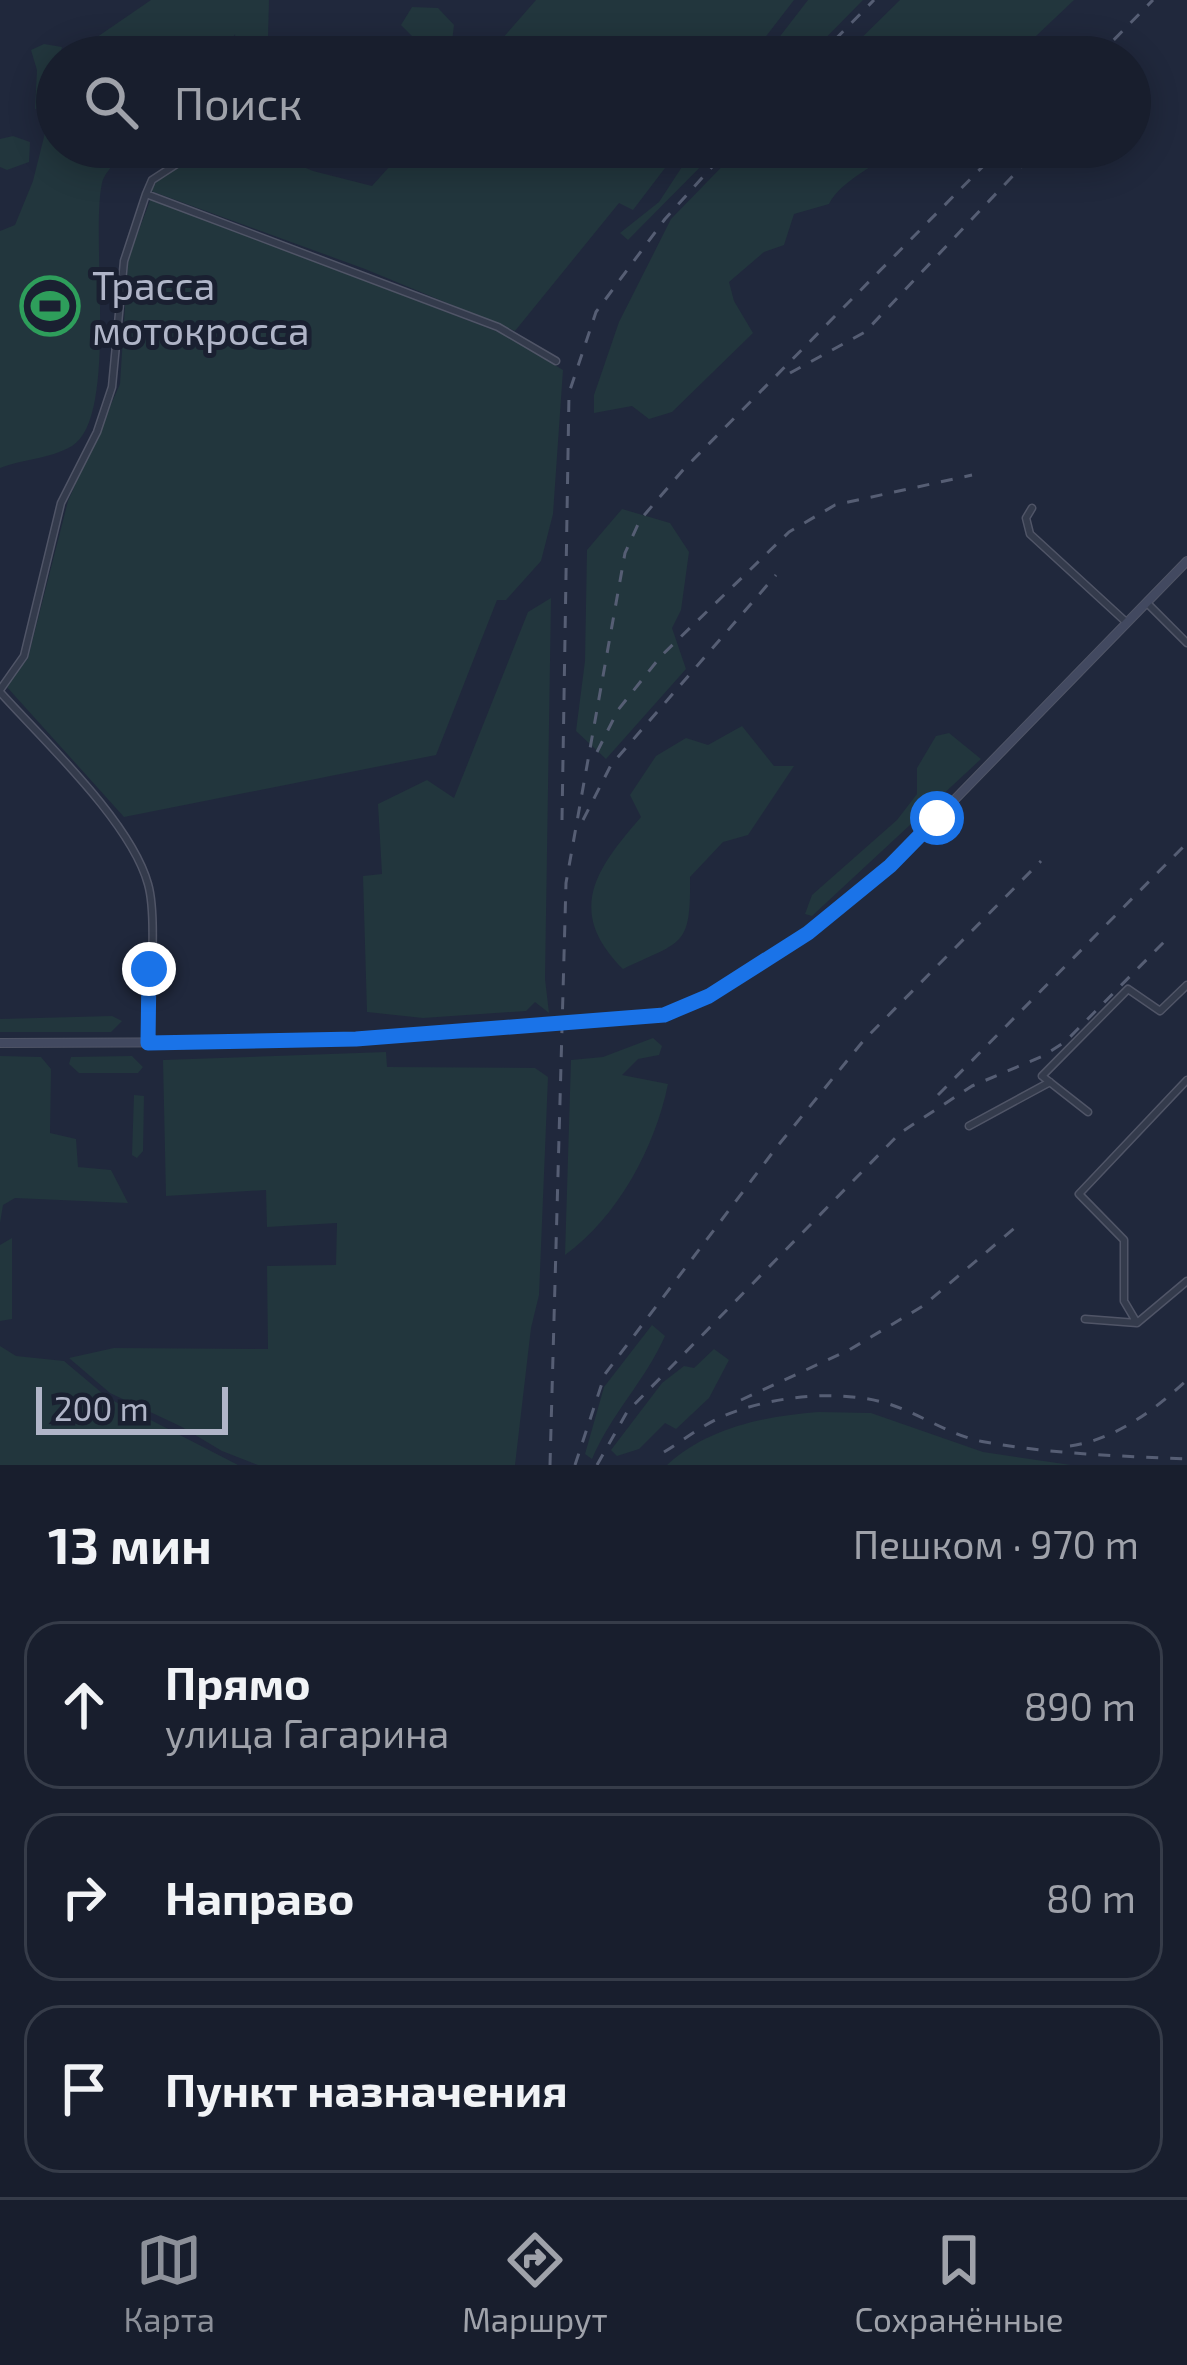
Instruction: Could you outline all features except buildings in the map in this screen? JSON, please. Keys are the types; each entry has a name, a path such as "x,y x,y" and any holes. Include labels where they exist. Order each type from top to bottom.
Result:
{"main road":[{"path":"0,1043 304,1041 648,1018 678,1011 808,933 890,866 1187,561"}],"street":[{"path":"148,1043 152,915 148,884 125,835 0,691 24,656 61,503 97,432 112,388 124,261 152,179 170,168"},
{"path":"146,194 498,327 556,361"},
{"path":"1032,508 1026,518 1030,534 1128,623"},
{"path":"1147,603 1187,643"},
{"path":"1088,1112 1042,1076 1128,989 1160,1011 1187,985"},
{"path":"1137,1323 1124,1301 1124,1240 1079,1194 1187,1080"},
{"path":"969,1126 1050,1082"},
{"path":"1085,1318 1137,1323 1187,1281"}],"shaded area":[{"path":"151,0 269,0 268,36 99,36"},
{"path":"536,0 794,0 766,36 504,36"},
{"path":"808,0 863,0 828,36 780,36"},
{"path":"900,0 1074,0 1036,36 863,36"},
{"path":"412,7 438,8 454,25 453,36 412,36 401,25"},
{"path":"13,136 30,142 29,162 7,170 0,167 0,139"},
{"name":"Трасса мотокросса","path":"36,168 111,168 102,183 99,209 95,401 86,429 72,446 0,468 0,231 15,225"},
{"path":"175,168 306,168 372,186 388,168 665,168 633,210 619,203 515,331 365,269 151,191 159,177"},
{"path":"681,168 699,168 628,240 620,233 659,202"},
{"path":"721,168 868,168 829,204 794,214 784,245 764,252 729,282 753,333 672,412 649,419 632,406 594,413 594,395 619,322 671,219"},
{"path":"151,198 506,335 563,370 553,514 541,561 506,600 497,600 436,755 124,817 6,686 28,658 68,501 120,384 128,259"},
{"path":"622,509 670,523 689,552 681,610 672,628 686,669 606,759 576,731 585,661 587,550"},
{"path":"551,598 545,979 549,1013 535,1002 526,1011 423,1018 367,1012 363,876 382,874 378,804 427,780 454,798 528,612"},
{"path":"742,726 774,766 794,766 748,835 723,842 690,877 688,918 679,939 623,969 605,948 591,909 600,873 641,817 630,795 656,756 686,738 708,745"},
{"path":"949,733 981,759 812,916 805,914 812,895 897,820 917,794 917,768 936,736"},
{"path":"112,1016 122,1021 111,1032 0,1032 0,1019"},
{"path":"653,1038 662,1046 659,1055 638,1059 622,1075 668,1084 654,1132 617,1201 565,1255 571,1060 603,1057"},
{"path":"386,1052 387,1067 535,1068 548,1077 539,1295 515,1465 258,1465 110,1393 69,1358 114,1348 268,1349 267,1266 336,1265 337,1223 267,1227 266,1190 166,1196 163,1060"},
{"path":"0,1056 41,1057 51,1069 50,1133 76,1139 78,1167 111,1170 128,1203 15,1198 3,1205 0,1223"},
{"path":"132,1056 143,1067 138,1073 79,1073 69,1064 71,1057"},
{"path":"134,1095 144,1096 143,1151 137,1158 132,1155"},
{"path":"12,1238 12,1319 0,1321 0,1245"},
{"path":"652,1325 665,1336 592,1459 585,1454 604,1387"},
{"path":"0,1346 16,1356 64,1361 108,1398 238,1465 0,1465"},
{"path":"714,1349 729,1360 709,1398 676,1429 665,1423 639,1449 617,1456 611,1450 662,1383 684,1366 694,1368"},
{"path":"818,1412 871,1413 983,1452 1071,1465 667,1465 718,1433"}],"railway":[{"path":"839,36 874,0"},
{"path":"1118,36 1153,0"},
{"path":"562,820 569,393 596,312 665,219 711,168"},
{"path":"550,1465 566,883 625,553 640,520 683,470 981,168"},
{"path":"790,373 865,332 1020,168"},
{"path":"597,752 618,710 661,656 789,532 835,505 972,475"},
{"path":"583,820 611,765 776,575"},
{"path":"938,1095 1187,843"},
{"path":"575,1465 605,1374 776,1148 864,1040 1041,861"},
{"path":"597,1465 627,1412 900,1133 972,1086 1065,1042 1164,942"},
{"path":"741,1400 849,1350 923,1306 1017,1226"},
{"path":"1070,1446 1133,1422 1187,1380"},
{"path":"664,1452 737,1411 778,1400 842,1396 895,1406 985,1442 1187,1459"}],"place":[{"name":"Трасса мотокросса","path":"50,306"}],"route":[{"path":"149,969 148,1043 356,1039 656,1017 709,996 808,933 890,866 937,818"}]}
